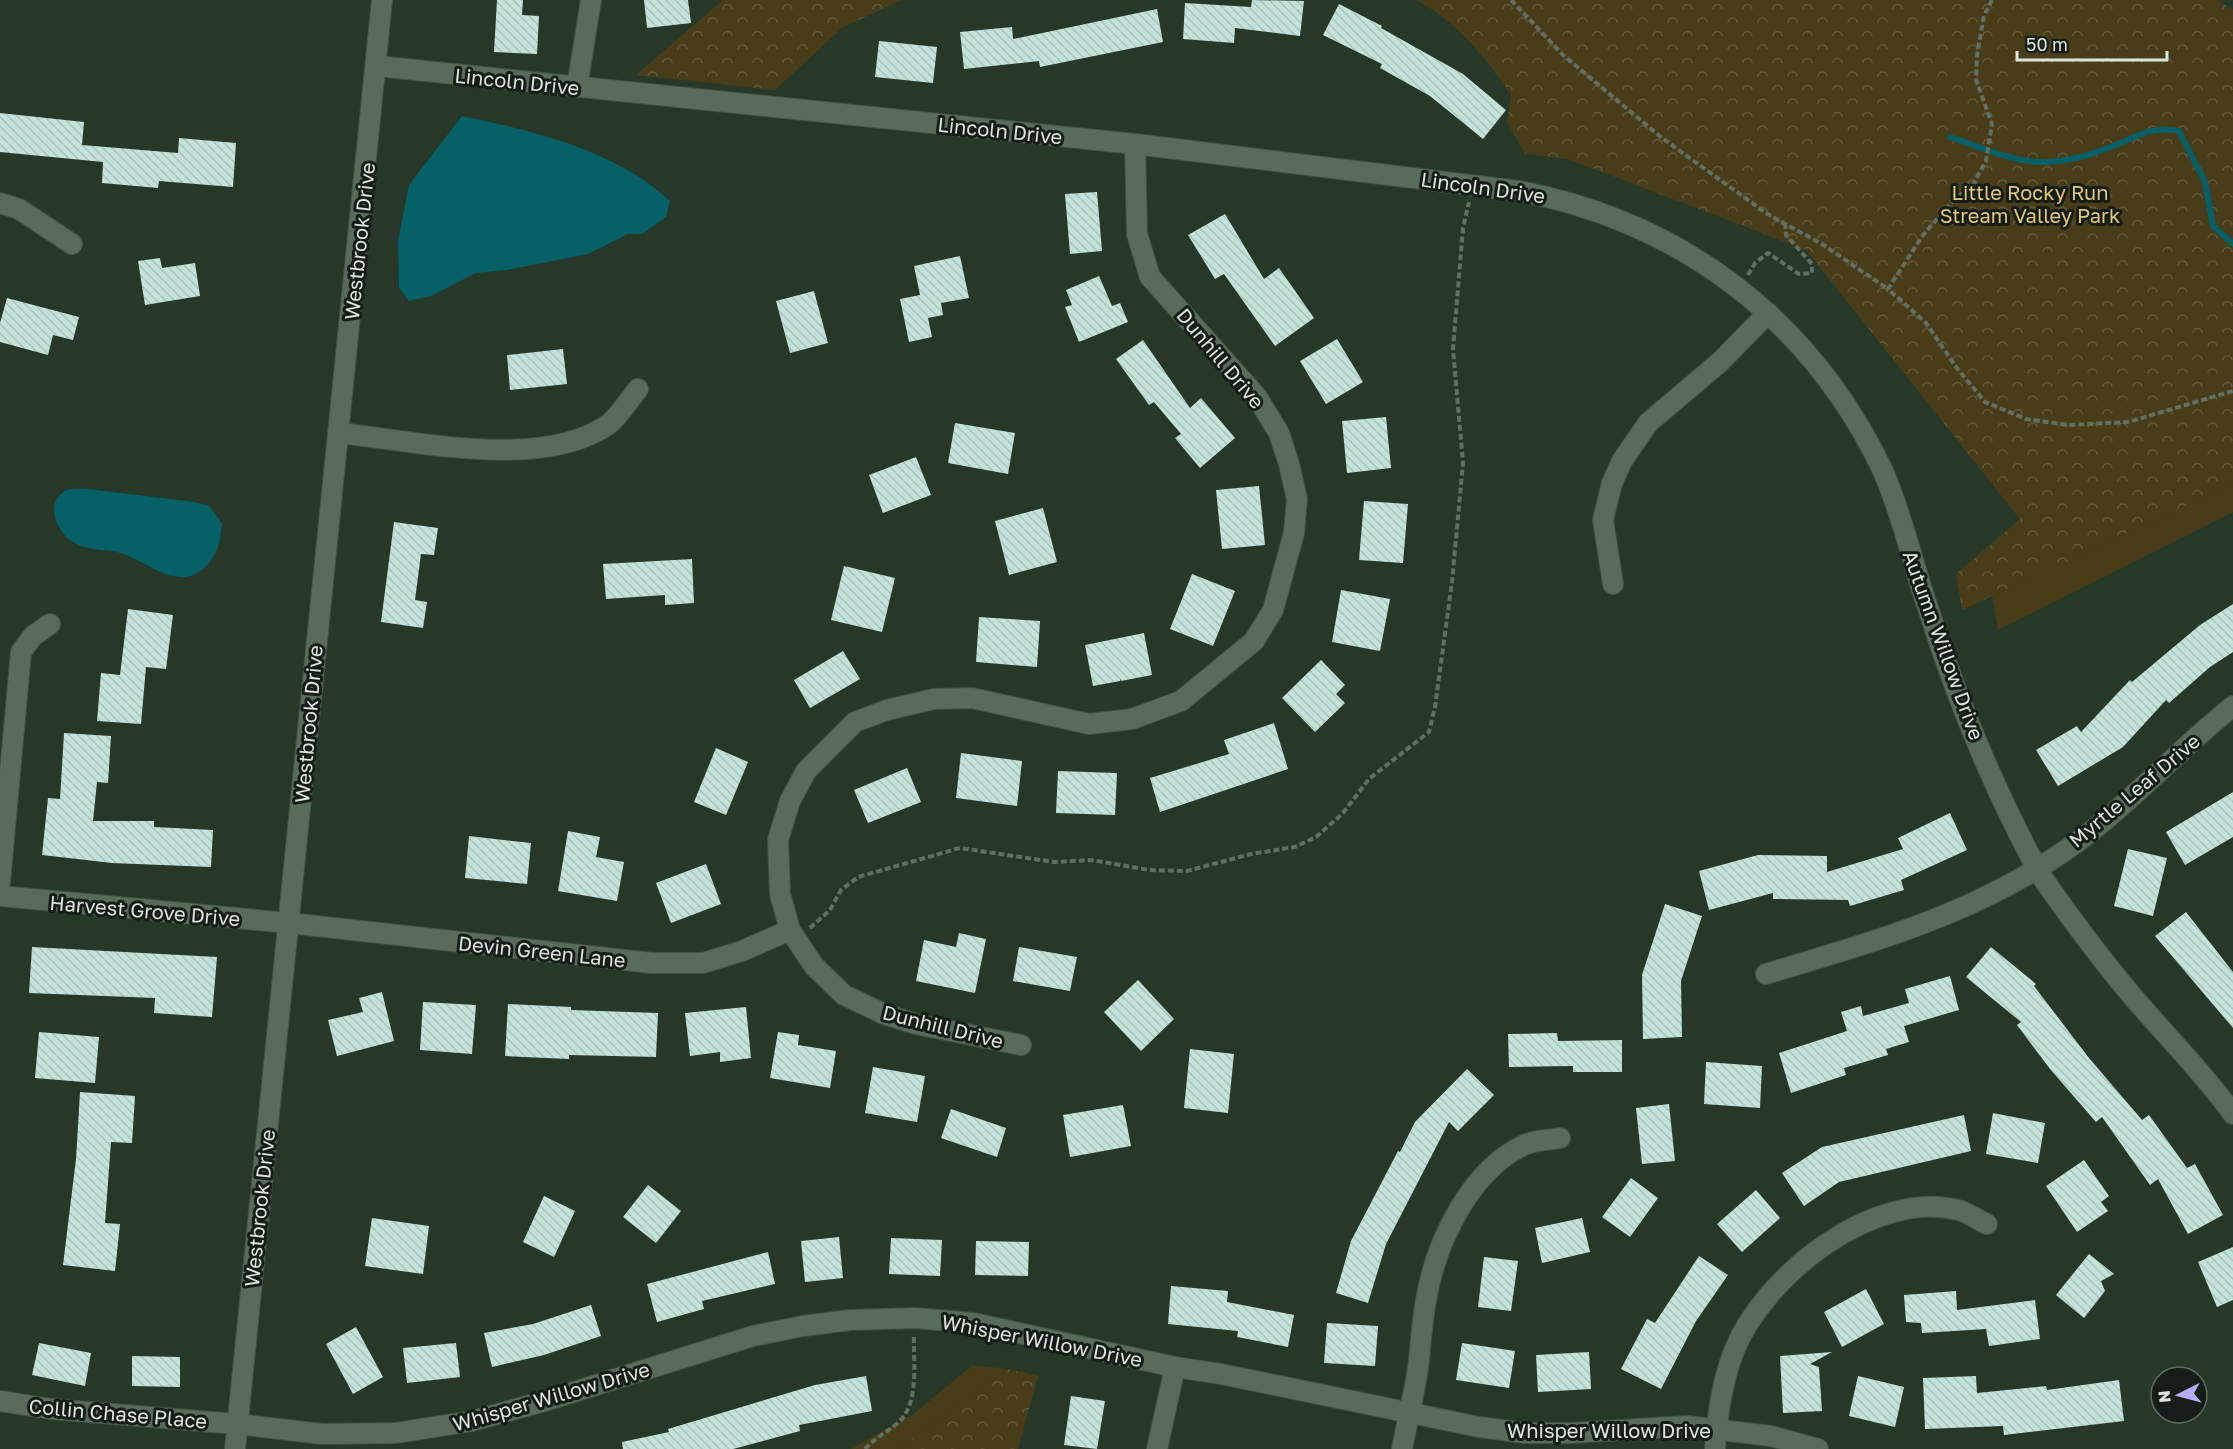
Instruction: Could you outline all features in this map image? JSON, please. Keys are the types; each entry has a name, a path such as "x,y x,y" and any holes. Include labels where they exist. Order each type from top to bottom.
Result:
{"street":[{"name":"Westbrook Drive","path":"235,1449 382,0"},
{"path":"577,87 591,0"},
{"name":"Lincoln Drive","path":"377,66 1135,144 1473,184 1551,197 1620,219"},
{"name":"Dunhill Drive","path":"1021,1045 916,1024 884,1014 844,995 814,966 792,934 780,894 778,840 790,801 806,771 855,722 887,710 934,699 972,698 1089,724 1132,720 1181,701 1254,641 1273,610 1294,533 1298,499 1289,464 1279,433 1257,397 1150,278 1137,234 1135,144"},
{"path":"0,203 19,209 72,244"},
{"name":"Autumn Willow Drive","path":"1620,219 1703,261 1740,288 1768,313 1840,394 1884,475 1945,659 2003,801 2036,869 2101,960 2187,1055 2233,1114"},
{"path":"1614,584 1603,520 1609,493 1622,461 1648,423 1720,363 1768,313"},
{"path":"339,433 477,449 556,445 590,435 611,422 638,389"},
{"path":"0,882 21,652 33,636 50,624"},
{"name":"Myrtle Leaf Drive","path":"1766,974 1937,921 2004,890 2093,830 2233,706"},
{"name":"Harvest Grove Drive","path":"0,896 289,923"},
{"name":"Devin Green Lane","path":"289,923 652,963 703,963 792,934"},
{"path":"1402,1449 1418,1367 1427,1292 1438,1254 1455,1217 1468,1196 1505,1156 1526,1144 1560,1138"},
{"path":"1715,1439 1723,1385 1743,1332 1772,1291 1808,1256 1857,1226 1886,1215 1917,1209 1959,1210 1987,1224"},
{"name":"Whisper Willow Drive","path":"237,1424 322,1434 366,1435 437,1428 545,1401 753,1336 850,1320 915,1318 973,1323 1175,1367 1221,1374 1479,1427 1525,1432 1571,1433 1667,1425 1715,1439 1771,1436 1818,1449"},
{"path":"1157,1449 1175,1367"},
{"name":"Collin Chase Place","path":"0,1401 51,1409 237,1424"}],"path":[{"path":"1511,0 1563,55 1662,138 1785,224 1822,244 1888,289 1926,324 1956,368 1985,402 2026,419 2068,425 2128,422 2233,391"},
{"path":"1888,289 1923,235 1952,202 1973,184 1986,161 1992,124 1976,80 1977,55 1984,16 1992,0"},
{"path":"792,934 817,923 830,910 842,890 858,878 960,848 1054,862 1091,860 1149,870 1187,871 1251,854 1295,847 1316,837 1343,813 1369,779 1429,732 1435,707 1452,582 1463,463 1453,349 1463,228 1473,184"},
{"path":"1740,288 1755,263 1768,253 1799,274 1812,273 1812,264 1786,235 1785,224"},
{"path":"865,1449 876,1436 899,1422 912,1400 915,1318"}],"green space":[{"path":"723,0 901,0 842,28 775,90 636,75"},
{"name":"Little Rocky Run Stream Valley Park","path":"1416,0 2217,0 2233,10 2233,485 1962,610 1956,574 2020,519 1806,250 1568,159 1525,154 1507,122 1511,95 1502,81 1457,29"},
{"path":"2233,485 2233,512 1998,630 1992,596"},
{"path":"973,1365 1008,1369 898,1449 851,1449 912,1415"},
{"path":"1008,1369 1038,1376 1018,1449 898,1449"}],"water":[{"path":"462,116 545,136 625,168 670,201 666,217 642,234 628,234 588,254 507,270 476,273 431,296 409,301 399,288 398,241 409,185"},
{"path":"88,489 195,502 209,506 222,523 216,553 204,568 185,577 164,573 124,554 87,548 75,543 58,526 55,518 55,503 65,491"}],"building":[{"path":"497,0 523,0 522,15 539,16 537,54 494,52"},
{"path":"644,0 688,0 691,23 647,28"},
{"path":"1252,0 1304,1 1300,36 1235,28 1234,43 1183,39 1185,3 1251,7"},
{"path":"1339,4 1382,26 1381,28 1463,74 1506,110 1483,139 1430,96 1380,68 1382,64 1323,35"},
{"path":"1157,9 1163,42 1040,67 1039,61 964,69 960,32 1012,27 1013,39"},
{"path":"879,41 937,47 933,83 875,77"},
{"path":"0,113 84,122 82,145 178,153 179,138 236,143 233,187 159,181 158,188 102,183 103,162 0,152"},
{"path":"1097,192 1102,251 1070,254 1065,194"},
{"path":"1225,214 1264,279 1279,268 1314,318 1275,346 1224,274 1215,279 1188,235"},
{"path":"960,256 969,298 941,303 943,315 928,318 932,337 909,342 900,299 920,295 914,266"},
{"path":"160,258 162,268 195,263 200,296 145,305 138,261"},
{"path":"1099,276 1112,306 1120,303 1128,322 1079,342 1065,307 1072,305 1066,290"},
{"path":"814,291 828,343 790,353 776,301"},
{"path":"7,298 79,317 73,340 53,335 48,355 0,342 0,323"},
{"path":"1337,339 1363,382 1326,404 1300,361"},
{"path":"1143,340 1190,408 1201,398 1235,438 1200,468 1175,438 1181,434 1154,402 1149,405 1116,359"},
{"path":"563,349 567,384 510,390 507,355"},
{"path":"1386,417 1391,468 1347,473 1342,421"},
{"path":"955,423 1015,433 1008,474 948,463"},
{"path":"916,457 931,495 883,513 869,475"},
{"path":"1259,486 1265,545 1222,549 1216,490"},
{"path":"1364,501 1408,504 1403,563 1359,560"},
{"path":"1043,508 1057,562 1009,575 995,521"},
{"path":"394,522 438,528 434,555 421,554 415,600 427,602 423,628 381,622"},
{"path":"692,559 694,603 665,605 665,595 606,599 603,564"},
{"path":"844,566 895,578 882,632 831,620"},
{"path":"1192,574 1235,591 1213,646 1170,629"},
{"path":"1341,590 1390,599 1380,651 1332,642"},
{"path":"2233,604 2233,652 2210,667 2169,703 2166,700 2123,747 2058,786 2036,750 2077,726 2081,732 2130,680 2132,682 2200,625"},
{"path":"128,609 173,615 166,669 146,667 141,724 97,721 101,673 120,675"},
{"path":"979,617 1040,621 1037,667 976,662"},
{"path":"1144,633 1152,675 1121,681 1120,679 1120,681 1093,686 1085,645"},
{"path":"843,651 860,679 810,708 794,680"},
{"path":"1321,660 1345,685 1336,694 1345,703 1315,732 1282,698"},
{"path":"1274,723 1288,769 1160,812 1150,778 1229,754 1224,740"},
{"path":"64,733 111,736 108,783 97,782 93,821 154,821 154,827 213,830 211,867 112,863 42,855 48,798 60,799"},
{"path":"716,748 748,762 726,815 694,802"},
{"path":"961,753 1022,761 1017,806 956,798"},
{"path":"907,768 921,802 868,823 854,790"},
{"path":"1058,771 1117,773 1115,815 1056,813"},
{"path":"2233,792 2233,837 2185,865 2166,832"},
{"path":"1950,813 1967,850 1901,880 1904,890 1850,906 1848,900 1773,899 1773,893 1709,910 1699,871 1758,855 1827,856 1827,872 1903,849 1898,838"},
{"path":"568,831 600,837 596,857 624,862 617,901 558,891"},
{"path":"469,836 531,843 527,884 465,878"},
{"path":"2128,849 2167,858 2153,916 2114,906"},
{"path":"706,864 721,904 671,923 656,883"},
{"path":"1665,904 1702,916 1681,981 1682,1037 1643,1039 1642,975"},
{"path":"2186,912 2233,972 2233,1028 2155,936"},
{"path":"959,933 986,939 975,993 916,981 924,940 956,947"},
{"path":"32,947 217,957 212,1017 154,1013 155,998 29,993"},
{"path":"1019,947 1077,957 1070,991 1013,981"},
{"path":"1991,947 2036,984 2034,986 2089,1058 2142,1120 2149,1115 2187,1168 2195,1164 2223,1215 2188,1234 2158,1179 2150,1185 2102,1117 2096,1122 2050,1069 2017,1025 2021,1022 1966,977"},
{"path":"1950,976 1959,1010 1904,1026 1909,1042 1886,1049 1888,1055 1844,1068 1846,1075 1791,1093 1779,1053 1847,1031 1841,1012 1861,1006 1863,1016 1909,1003 1905,989"},
{"path":"1138,980 1174,1019 1141,1051 1104,1012"},
{"path":"382,992 394,1041 337,1056 328,1020 363,1012 359,998"},
{"path":"423,1002 476,1005 472,1054 420,1050"},
{"path":"508,1004 571,1007 571,1010 658,1013 656,1057 569,1055 569,1059 505,1056"},
{"path":"746,1007 751,1058 720,1062 720,1052 690,1056 685,1013"},
{"path":"39,1032 99,1037 95,1083 35,1078"},
{"path":"778,1032 799,1035 798,1045 836,1051 830,1088 770,1078"},
{"path":"1557,1033 1558,1041 1622,1040 1622,1072 1573,1072 1573,1066 1509,1067 1508,1034"},
{"path":"1190,1049 1234,1054 1228,1113 1184,1108"},
{"path":"1706,1062 1762,1066 1760,1108 1704,1104"},
{"path":"873,1067 925,1076 917,1122 865,1113"},
{"path":"1467,1069 1494,1095 1458,1131 1449,1122 1386,1244 1368,1303 1336,1293 1351,1241 1398,1151 1400,1152 1415,1122"},
{"path":"80,1092 135,1096 132,1143 111,1142 105,1223 120,1224 115,1271 63,1265 76,1159"},
{"path":"1669,1104 1675,1161 1642,1164 1636,1108"},
{"path":"1123,1105 1131,1146 1070,1157 1063,1115"},
{"path":"951,1109 1006,1128 997,1157 941,1138"},
{"path":"1993,1113 2045,1123 2038,1163 1986,1154"},
{"path":"1964,1115 1971,1151 1839,1182 1804,1206 1782,1173 1822,1147"},
{"path":"2084,1160 2109,1196 2101,1202 2108,1211 2077,1232 2046,1186"},
{"path":"1631,1178 1658,1198 1630,1237 1602,1217"},
{"path":"648,1185 681,1211 656,1243 623,1217"},
{"path":"1756,1190 1780,1218 1742,1252 1717,1224"},
{"path":"544,1196 575,1211 554,1257 523,1242"},
{"path":"372,1218 429,1226 423,1274 365,1266"},
{"path":"1582,1218 1590,1252 1542,1263 1535,1228"},
{"path":"839,1237 843,1278 805,1282 801,1241"},
{"path":"891,1238 942,1240 940,1276 889,1274"},
{"path":"976,1241 1029,1242 1028,1276 975,1275"},
{"path":"2233,1247 2233,1300 2217,1307 2198,1262"},
{"path":"768,1252 775,1284 702,1301 704,1309 657,1322 647,1284"},
{"path":"2089,1254 2114,1274 2101,1281 2105,1291 2084,1318 2056,1295"},
{"path":"1699,1256 1728,1275 1696,1321 1661,1389 1621,1369 1647,1319 1655,1323"},
{"path":"1484,1257 1518,1261 1511,1311 1478,1307"},
{"path":"1171,1286 1228,1291 1227,1302 1294,1315 1288,1347 1237,1337 1238,1331 1168,1324"},
{"path":"1866,1289 1884,1324 1842,1347 1824,1312"},
{"path":"1956,1291 1957,1310 2035,1300 2040,1339 1989,1346 1986,1329 1922,1333 1921,1323 1906,1322 1904,1295"},
{"path":"591,1305 601,1336 544,1355 492,1367 484,1333 533,1324"},
{"path":"1327,1323 1378,1326 1375,1366 1324,1363"},
{"path":"356,1327 383,1377 353,1394 326,1344"},
{"path":"39,1343 91,1353 85,1386 32,1375"},
{"path":"456,1343 460,1377 407,1383 403,1348"},
{"path":"1462,1343 1515,1351 1509,1388 1456,1380"},
{"path":"1589,1352 1591,1389 1538,1392 1536,1355"},
{"path":"1832,1352 1810,1364 1819,1367 1822,1411 1783,1413 1780,1356"},
{"path":"132,1356 180,1357 180,1387 132,1386"},
{"path":"866,1376 872,1411 799,1425 800,1431 733,1449 623,1449 622,1442 669,1432 668,1429 815,1385"},
{"path":"1858,1376 1904,1387 1895,1427 1849,1416"},
{"path":"1976,1376 1977,1393 2046,1386 2047,1390 2119,1380 2124,1421 2004,1435 2003,1426 1925,1429 1923,1378"},
{"path":"1071,1396 1105,1401 1097,1449 1064,1445"}],"waterway":[{"path":"1950,137 2011,158 2049,162 2090,154 2153,131 2179,131 2205,182 2213,226 2233,244"}]}
